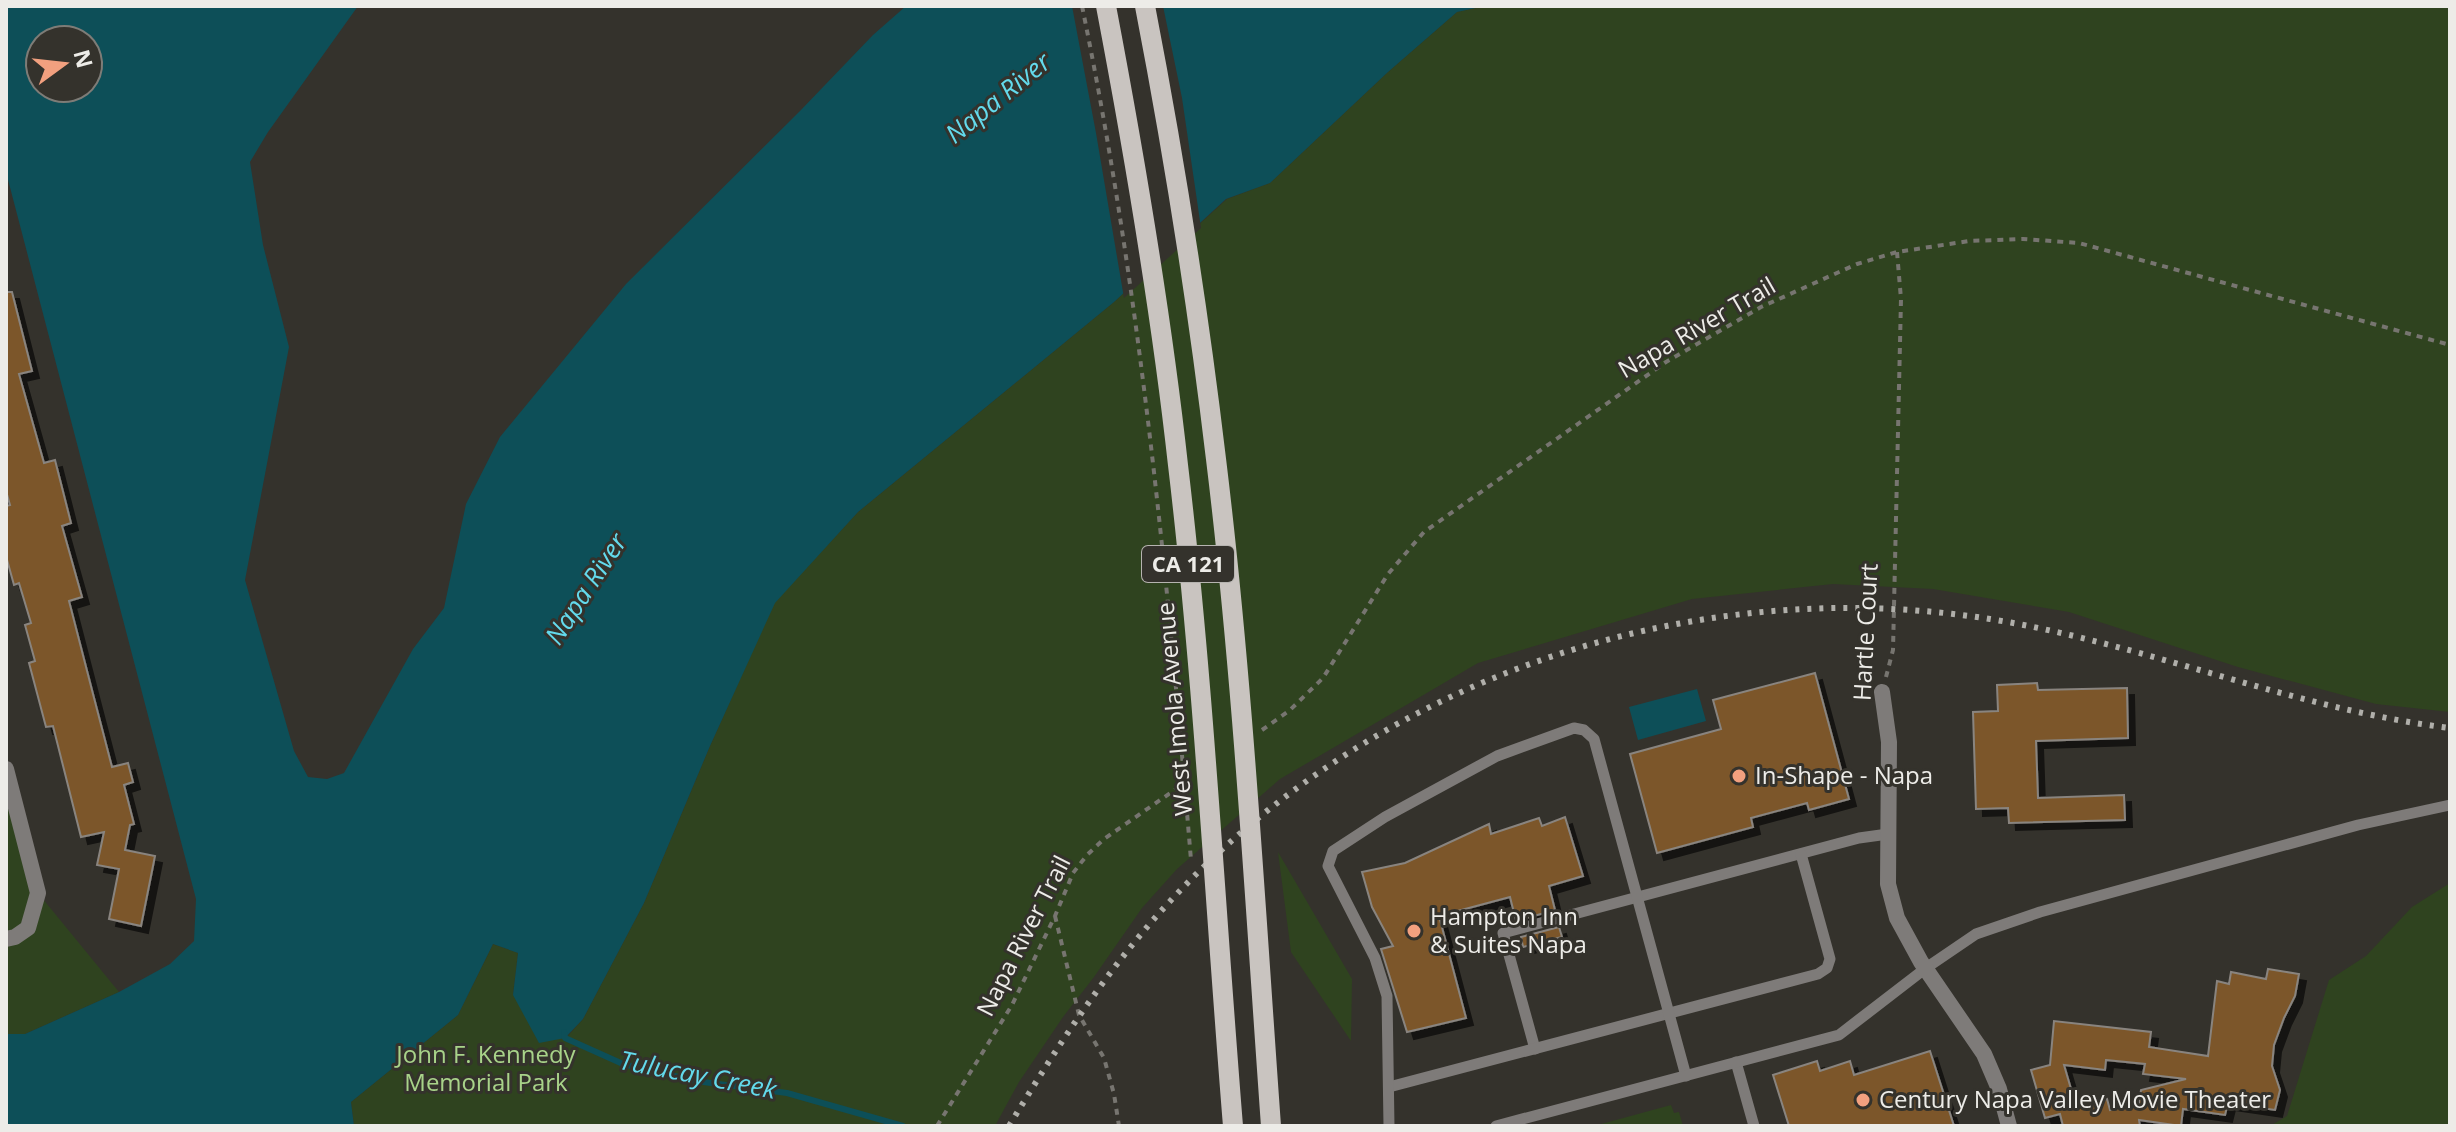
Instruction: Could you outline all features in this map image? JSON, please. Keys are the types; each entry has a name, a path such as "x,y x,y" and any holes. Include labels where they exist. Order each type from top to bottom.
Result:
{"main road":[{"name":"West Imola Avenue","path":"1106,6 1154,285 1178,464 1200,688 1233,1126"},
{"name":"CA 121","path":"1145,6 1166,114 1216,459 1236,654 1271,1126"}],"street":[{"name":"Hartle Court","path":"1882,692 1889,742 1888,884 1897,918 1908,941 1984,1054 1999,1089 2009,1126"},
{"path":"6,769 38,893 28,928 6,939"}],"lane":[{"path":"1389,1126 1387,996 1375,958 1328,866 1333,851 1385,817 1497,756 1574,728 1584,730 1594,739 1686,1076"},
{"path":"1496,1126 1839,1035 1976,934 2040,912 2358,825 2450,805"},
{"path":"1535,1049 1503,933 1859,838 1888,834"},
{"path":"1389,1087 1818,974 1827,968 1830,959 1801,854"},
{"path":"1736,1062 1754,1126"}],"path":[{"path":"1082,6 1139,349 1171,635 1191,863"},
{"name":"Napa River Trail","path":"1270,724 1290,710 1323,678 1388,574 1424,532 1680,354 1761,307 1857,264 1897,252 1969,241 2023,239 2079,243 2450,345"},
{"name":"Hartle Court","path":"1882,692 1893,650 1901,299 1897,252"},
{"name":"Napa River Trail","path":"937,1126 1012,1005 1073,873 1104,839 1173,792"},
{"path":"1055,916 1079,1015 1104,1058 1119,1126"}],"green space":[{"name":"John F. Kennedy Memorial Park","path":"1485,6 2450,6 2450,712 2376,704 2238,667 2069,612 1933,589 1833,584 1692,599 1478,663 1280,779 1177,869 1142,908 1019,1082 995,1126 354,1126 351,1102 458,1015 493,944 518,953 513,995 566,1038 583,1019 644,903 774,603 858,512 1114,302 1227,199 1270,183 1457,12"},
{"path":"6,769 38,893 119,992 25,1034 6,1034"},
{"path":"1278,852 1352,979 1351,1041 1291,952"},
{"path":"2450,883 2450,1126 2270,1126 2287,1116 2329,980 2366,956 2412,907"},
{"path":"1671,1105 1674,1113 1679,1112 1683,1126 1594,1126"}],"water":[{"name":"Napa River","path":"6,6 358,6 250,162 263,245 289,347 245,580 294,751 308,777 327,779 344,773 413,649 444,608 466,504 500,437 626,284 873,35 906,6 1485,6 1457,12 1270,183 1226,199 1114,302 858,512 775,603 644,903 583,1019 565,1038 539,1043 513,995 518,953 493,944 458,1015 351,1102 354,1126 6,1126 6,1034 25,1034 119,992 170,964 194,941 196,899 6,172"},
{"path":"1697,689 1706,721 1638,740 1629,707"}],"pier":[{"path":"1072,6 1163,6 1182,98 1201,228 1124,298 1096,133"}],"building":[{"path":"6,292 12,292 32,371 19,374 44,463 55,460 71,523 62,526 82,597 69,601 93,694 112,767 128,763 133,782 124,785 134,824 130,825 125,850 155,856 141,926 109,919 119,869 97,865 104,832 81,837 53,726 46,727 29,663 35,661 25,625 31,623 19,583 14,585 6,556 6,506 10,505 6,491"},
{"name":"In-Shape - Napa","path":"1815,673 1849,799 1809,810 1807,803 1751,818 1753,827 1657,853 1630,754 1721,729 1713,700"},
{"path":"2037,683 2038,690 2127,688 2128,738 2036,741 2038,798 2124,795 2125,820 2009,823 2008,808 1976,809 1973,712 1998,711 1997,685"},
{"name":"Hampton Inn & Suites Napa","path":"1565,817 1583,876 1549,886 1555,910 1516,921 1510,897 1439,916 1466,1018 1407,1032 1381,949 1393,946 1372,907 1362,872 1405,863 1489,824 1491,834 1539,818 1542,826"},
{"path":"1559,927 1562,937 1523,947 1521,937"},
{"path":"2268,969 2299,974 2295,996 2274,1045 2272,1066 2280,1090 2275,1110 2228,1103 2225,1115 2183,1109 2181,1126 2139,1120 2140,1126 2063,1126 2060,1114 2045,1118 2031,1070 2050,1065 2054,1021 2151,1032 2149,1047 2208,1056 2217,981 2229,984 2231,972 2266,979","holes":["2106,1060 2145,1064 2143,1074 2186,1079 2141,1090 2139,1103 2110,1110 2107,1099 2076,1106 2064,1065 2105,1070"]},
{"name":"Century Napa Valley Movie Theater","path":"1930,1051 1954,1126 1789,1126 1773,1075 1817,1061 1820,1071 1850,1061 1854,1075"}],"waterway":[{"name":"Tulucay Creek","path":"564,1032 565,1038 623,1064 696,1081 787,1093 903,1126"}],"railway":[{"path":"1009,1126 1066,1036 1128,950 1174,897 1256,820 1346,754 1444,700 1548,658 1655,628 1766,612 1878,608 1990,619 2106,644 2334,706 2450,728"}],"place":[{"name":"In-Shape - Napa","path":"1739,776"},
{"name":"Hampton Inn & Suites Napa","path":"1414,931"},
{"name":"Century Napa Valley Movie Theater","path":"1863,1100"}]}
